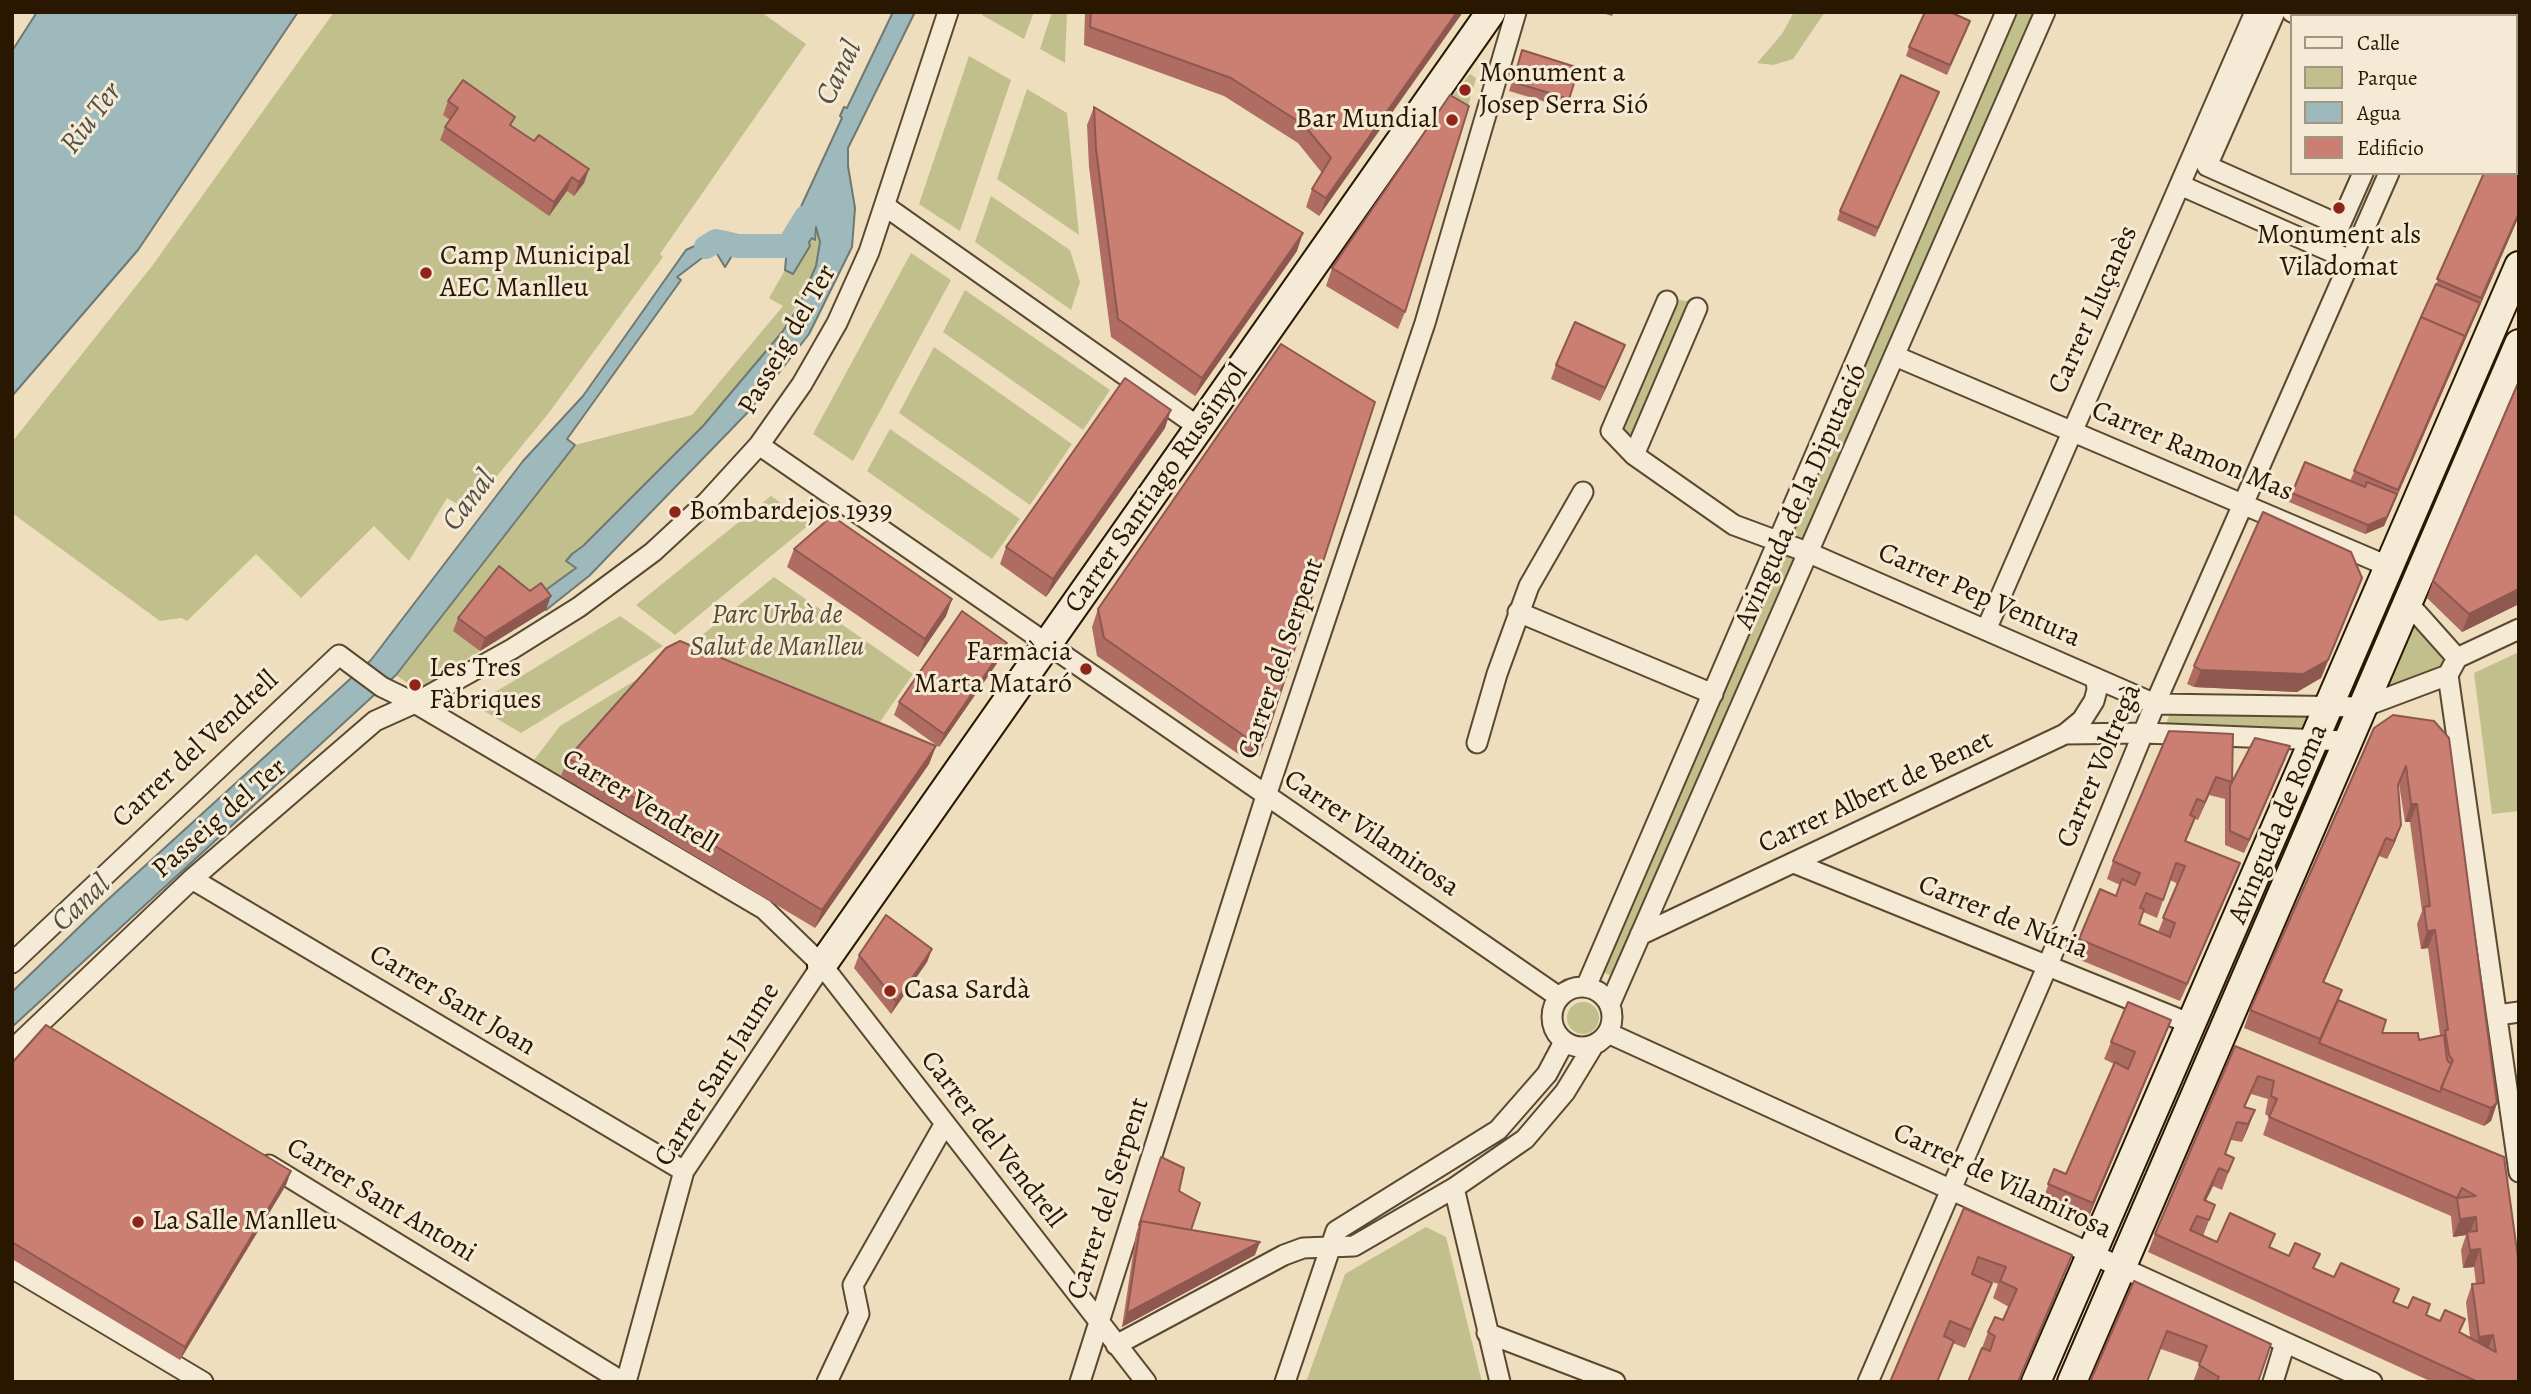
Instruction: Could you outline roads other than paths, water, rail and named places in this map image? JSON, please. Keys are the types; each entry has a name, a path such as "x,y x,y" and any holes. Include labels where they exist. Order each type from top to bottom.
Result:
{"street":[{"name":"Passeig del Ter","path":"12,1050 192,879 375,721 415,703 512,649 579,607 653,552 707,502 759,444 802,384 837,323 869,252 948,12"},
{"name":"Carrer Santiago Russinyol","path":"822,965 1491,12"},
{"name":"Carrer del Serpent","path":"1080,1382 1266,796 1425,323 1516,12"},
{"name":"Avinguda de la Diputació","path":"1586,987 2006,12"},
{"name":"Avinguda de la Diputació","path":"1610,1004 2045,12"},
{"name":"Carrer Lluçanès","path":"1986,630 2255,12"},
{"path":"2275,12 2207,166 2340,225 2362,175"},
{"name":"Carrer Voltregà","path":"1868,1382 2047,967 2155,704 2388,175"},
{"path":"2180,185 2350,260"},
{"path":"885,206 1200,428"},
{"name":"Avinguda de Roma","path":"2036,1382 2519,266"},
{"name":"Carrer Pep Ventura","path":"1667,300 1611,431 1634,455 1716,515 2155,704"},
{"path":"1634,455 1697,308"},
{"name":"Avinguda de Roma","path":"2072,1382 2121,1268 2231,1045 2348,741 2519,344"},
{"name":"Carrer Ramon Mas","path":"1895,356 2390,567"},
{"name":"Carrer Vilamirosa","path":"759,444 1559,997"},
{"path":"1477,743 1518,612 1529,586 1583,492"},
{"path":"2407,603 2452,666 2518,1167"},
{"path":"1518,612 1713,694"},
{"path":"2155,704 2363,707 2452,666 2519,629"},
{"name":"Carrer del Vendrell","path":"12,963 339,655 382,687 415,703"},
{"path":"2065,734 2082,720 2094,701 2096,678"},
{"name":"Carrer Vendrell","path":"415,703 764,909 822,965"},
{"name":"Carrer Albert de Benet","path":"1640,934 2065,734 2144,733 2348,741"},
{"name":"Carrer de Núria","path":"1794,863 2191,1024"},
{"name":"Carrer Sant Joan","path":"192,879 684,1171"},
{"name":"Carrer del Vendrell","path":"822,965 1146,1382"},
{"name":"Carrer Sant Jaume","path":"624,1382 684,1171 822,965"},
{"path":"1116,1345 1284,1255 1303,1248 1354,1246 1454,1188 1525,1139 1565,1092 1612,1024 1610,1004 1604,996 1586,987 1576,987 1559,997 1552,1015 1553,1025 1564,1042 1573,1046 1600,1039"},
{"path":"2498,1015 2519,1012"},
{"path":"38,1023 62,1038"},
{"name":"Carrer de Vilamirosa","path":"1600,1039 1952,1187 2090,1254 2372,1382"},
{"path":"1285,1382 1336,1231 1498,1130 1547,1074 1564,1042"},
{"path":"827,1382 859,1314 852,1285 944,1125"},
{"path":"2493,1154 2518,1167"},
{"name":"Carrer Sant Antoni","path":"253,1155 624,1382"},
{"path":"1454,1188 1500,1382"},
{"path":"12,1268 203,1382"},
{"path":"1487,1333 1615,1382"},
{"path":"2273,1382 2286,1343"}],"water":[{"name":"Riu Ter","path":"37,12 298,12 138,250 12,396 12,51"},
{"path":"893,12 915,12 848,148 855,208 852,247 809,334 750,410 589,576 546,610 536,597 576,568 566,561 703,426 783,331 798,307 816,266 820,242 816,227 815,240 812,238 809,242 810,246 793,274 785,270 789,224 793,224 842,118 840,116 844,107 847,108"},
{"path":"725,232 738,246 725,267 714,249 677,277 681,280 567,439 575,445 396,675 12,1027 12,992 103,904 371,660 523,461 583,396 686,250"}],"waterway":[{"name":"Canal","path":"706,247 716,241 738,246 788,246 806,217"}],"place":[{"name":"Monument a Josep Serra Sió","path":"1465,90"},
{"name":"Bar Mundial","path":"1452,120"},
{"name":"Monument als Viladomat","path":"2339,208"},
{"name":"Camp Municipal AEC Manlleu","path":"426,273"},
{"name":"Bombardejos 1939","path":"675,512"},
{"name":"Farmàcia Marta Mataró","path":"1086,669"},
{"name":"Les Tres Fàbriques","path":"415,685"},
{"name":"Casa Sardà","path":"890,991"},
{"name":"La Salle Manlleu","path":"138,1222"}],"park label":[{"name":"Parc Urbà de Salut de Manlleu","path":"777,632"}]}
